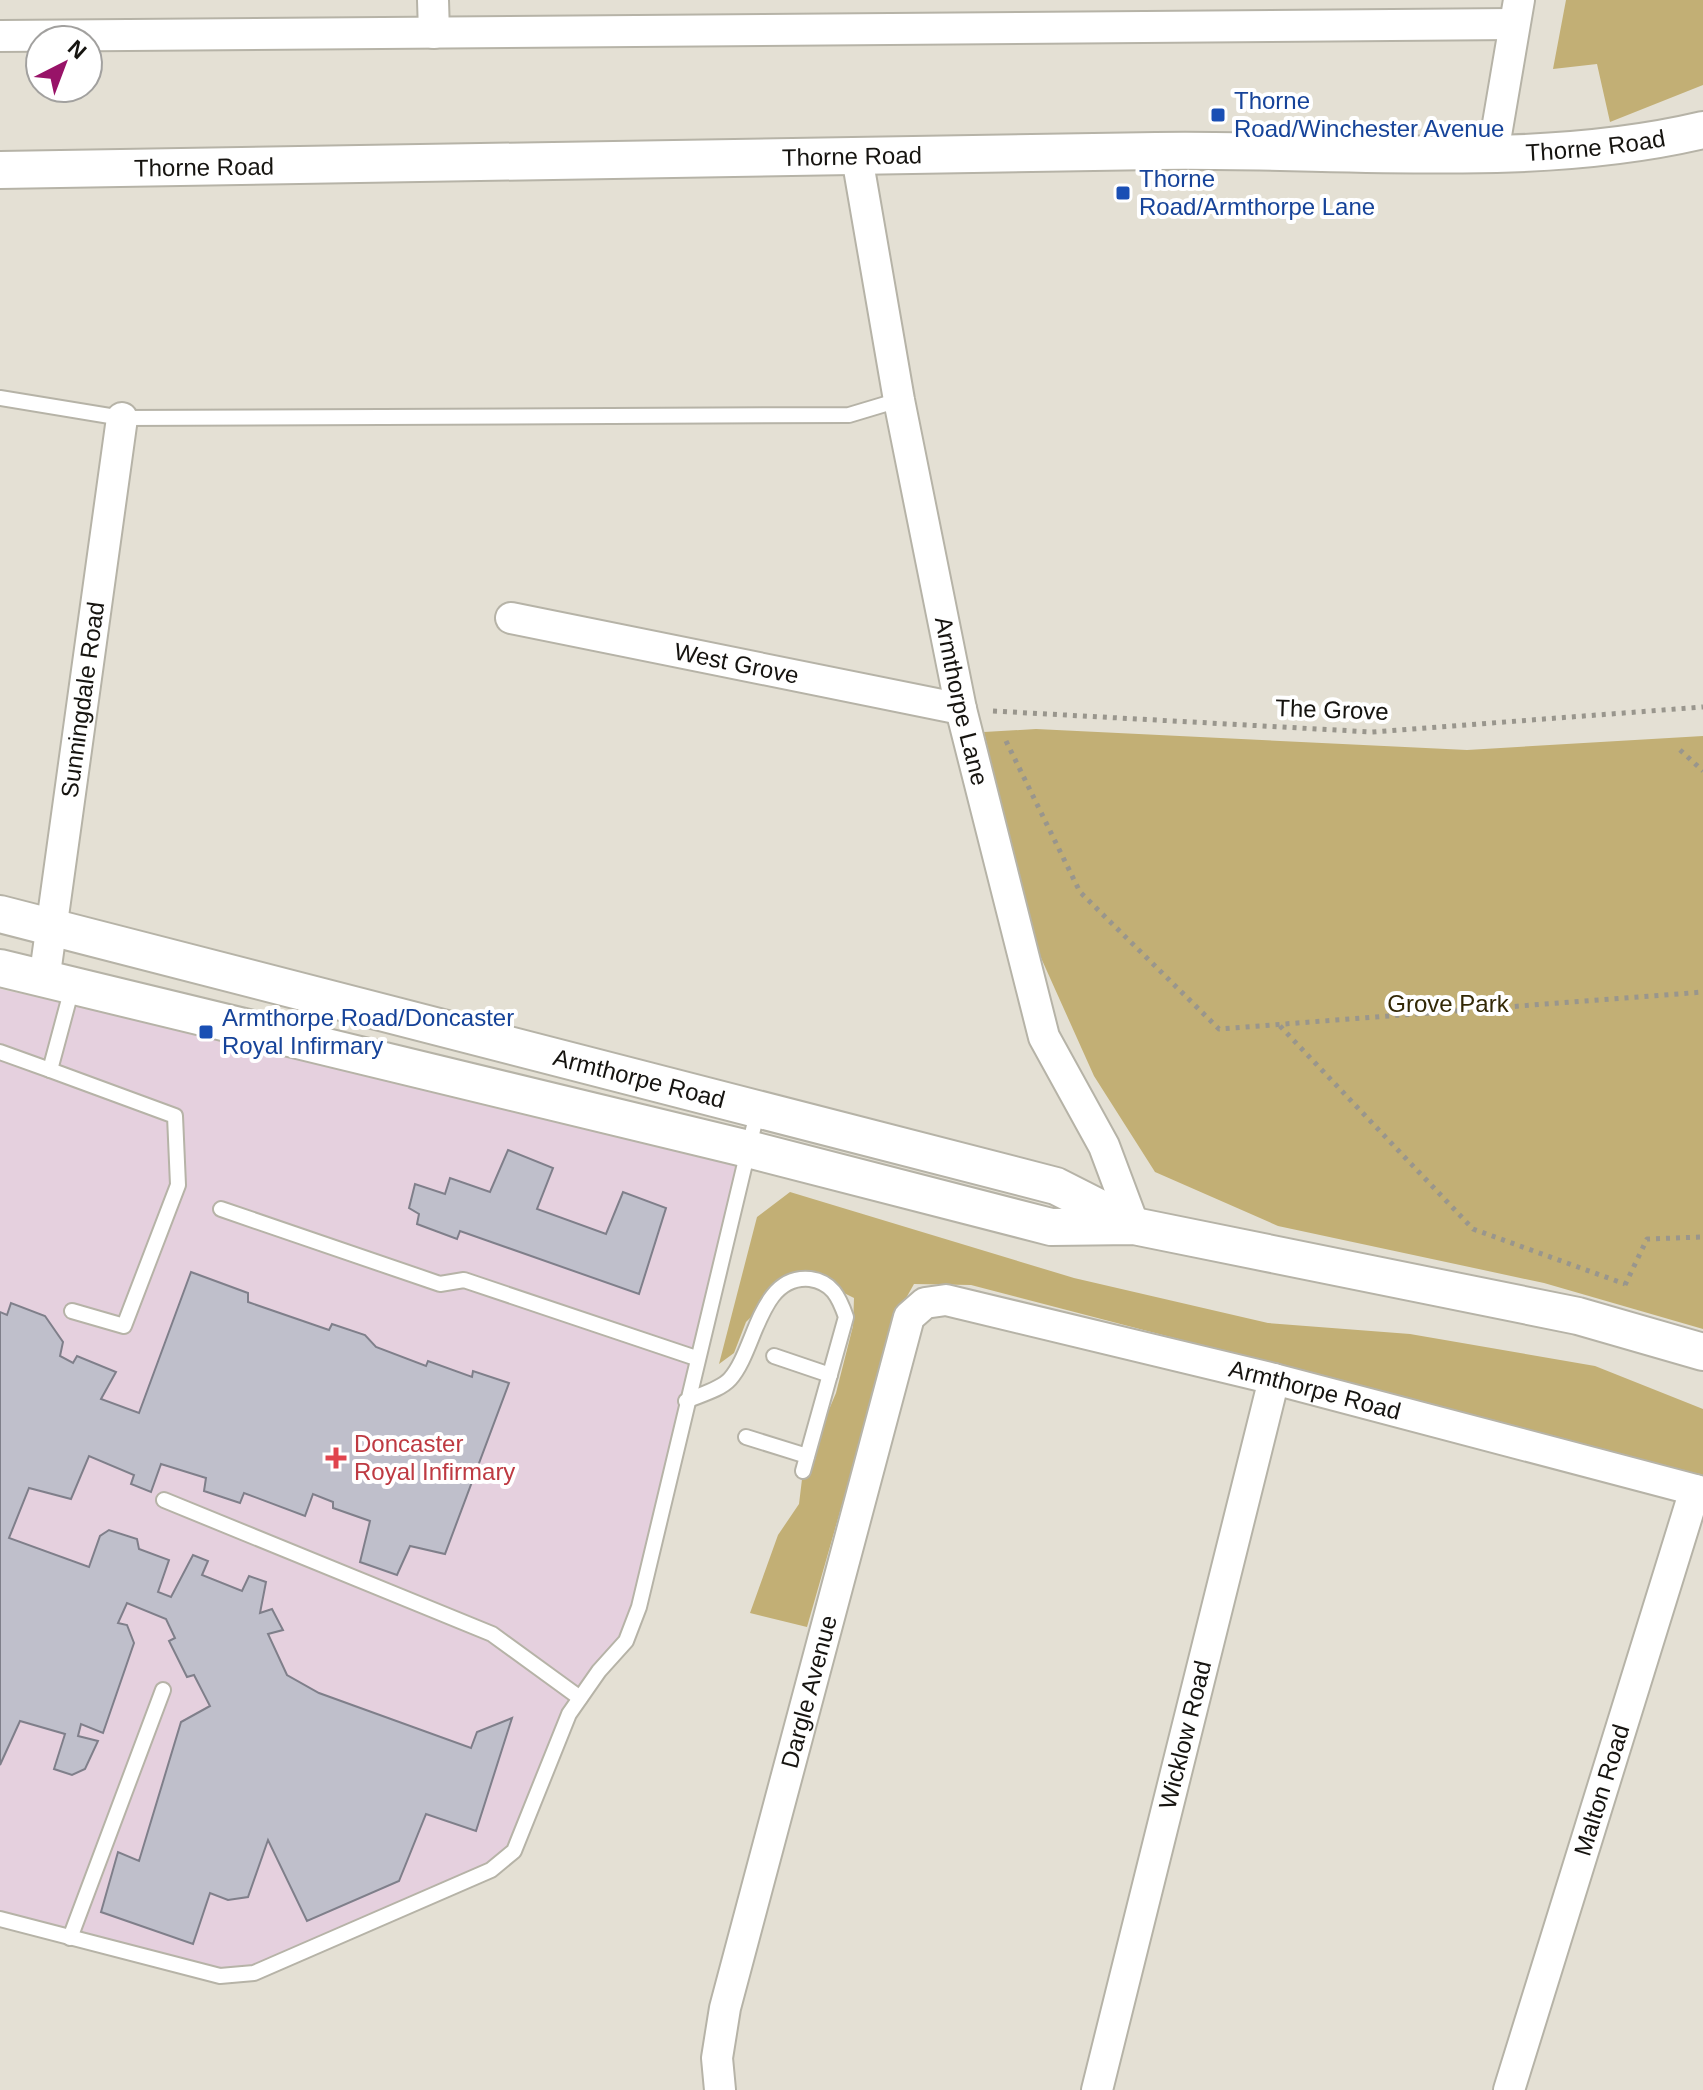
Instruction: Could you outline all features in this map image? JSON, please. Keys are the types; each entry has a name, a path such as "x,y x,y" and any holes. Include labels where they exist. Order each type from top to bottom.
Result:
{"street":[{"path":"433,0 434,33"},
{"path":"0,36 434,33 1517,12 1493,153"},
{"name":"Thorne Road","path":"0,170 1212,150 1493,153 1595,148 1663,140 1703,130"},
{"name":"Armthorpe Lane","path":"857,157 899,400 961,709 1044,1037 1104,1146 1134,1226"},
{"name":"Sunningdale Road","path":"58,984 52,926 122,418"},
{"name":"West Grove","path":"511,618 961,709"},
{"name":"Armthorpe Road","path":"0,914 1056,1186 1134,1226"},
{"name":"Armthorpe Road","path":"0,968 748,1149 1051,1227 1134,1226 1615,1326 1703,1352"},
{"name":"Armthorpe Road","path":"925,1303 946,1300 1274,1379 1699,1491"},
{"name":"Dargle Avenue","path":"720,2090 717,2058 729,1993 909,1317 925,1303"},
{"name":"Wicklow Road","path":"1097,2090 1274,1379"},
{"name":"Malton Road","path":"1509,2090 1699,1491"}],"lane":[{"path":"0,398 122,418 849,415 899,400"},
{"path":"50,1070 58,984"},
{"path":"0,1052 175,1116 178,1185 124,1326 72,1311"},
{"path":"0,1919 220,1976 254,1973 491,1870 514,1851 569,1714 626,1641 639,1607 696,1358 758,1109"},
{"path":"221,1209 440,1284 464,1280 696,1358"},
{"path":"686,1401 727,1383 741,1365 770,1298 794,1279 820,1281 839,1296 846,1317 803,1471"},
{"path":"774,1356 830,1375"},
{"path":"746,1437 807,1456"},
{"path":"164,1500 492,1634 580,1698"},
{"path":"70,1938 163,1690"}],"path":[{"name":"The Grove","path":"998,725 992,711 1372,732 1703,707"},
{"path":"1005,739 1080,892 1219,1029 1703,992"},
{"path":"1680,750 1703,771"},
{"path":"1279,1025 1473,1229 1625,1284"},
{"path":"1615,1326 1625,1284 1647,1239 1703,1237"}],"shaded area":[{"name":"Doncaster Royal Infirmary","path":"0,989 747,1150 626,1641 569,1714 514,1851 491,1870 254,1973 220,1976 0,1919"}],"green space":[{"path":"1566,0 1703,0 1703,85 1610,122 1597,64 1553,69"},
{"name":"Grove Park","path":"1036,729 1467,750 1703,736 1703,1329 1544,1283 1278,1226 1155,1172 1094,1076 1033,940 984,732"},
{"path":"790,1192 1074,1278 1268,1323 1410,1334 1595,1366 1703,1409 1703,1476 971,1285 914,1284 896,1316 807,1627 750,1613 778,1535 799,1504 803,1471 836,1393 853,1326 854,1298 820,1281 783,1285 746,1322 734,1353 719,1364 757,1217"}],"building":[{"path":"508,1150 553,1168 537,1209 606,1234 623,1192 666,1208 639,1294 460,1231 457,1239 417,1224 419,1214 409,1208 415,1184 445,1194 450,1178 490,1192"},
{"path":"191,1272 248,1293 248,1302 329,1330 332,1324 365,1335 376,1347 426,1366 428,1361 472,1377 473,1371 509,1383 445,1554 410,1546 397,1575 360,1562 370,1521 333,1508 333,1502 313,1494 305,1516 244,1493 240,1503 204,1491 206,1478 161,1464 151,1492 131,1484 134,1475 89,1456 71,1499 29,1488 9,1538 89,1567 100,1536 109,1530 137,1539 139,1549 169,1560 158,1592 171,1597 193,1555 208,1561 202,1575 242,1591 249,1576 266,1582 260,1613 272,1609 283,1630 268,1634 287,1675 319,1693 471,1748 477,1732 512,1718 476,1831 426,1814 399,1881 307,1921 268,1840 248,1897 228,1900 210,1893 193,1944 101,1912 118,1852 139,1861 181,1722 210,1706 194,1675 187,1677 169,1641 175,1638 166,1619 127,1603 118,1623 127,1625 134,1643 103,1733 81,1724 78,1736 98,1741 85,1769 72,1775 54,1769 65,1734 20,1721 0,1765 0,1312 7,1315 11,1303 45,1316 63,1342 60,1356 73,1363 77,1356 116,1372 101,1399 139,1413"}],"place":[{"name":"Thorne Road/Winchester Avenue","path":"1218,115"},
{"name":"Thorne Road/Armthorpe Lane","path":"1123,193"},
{"name":"Armthorpe Road/Doncaster Royal Infirmary","path":"206,1032"},
{"name":"Doncaster Royal Infirmary","path":"336,1458"}]}
